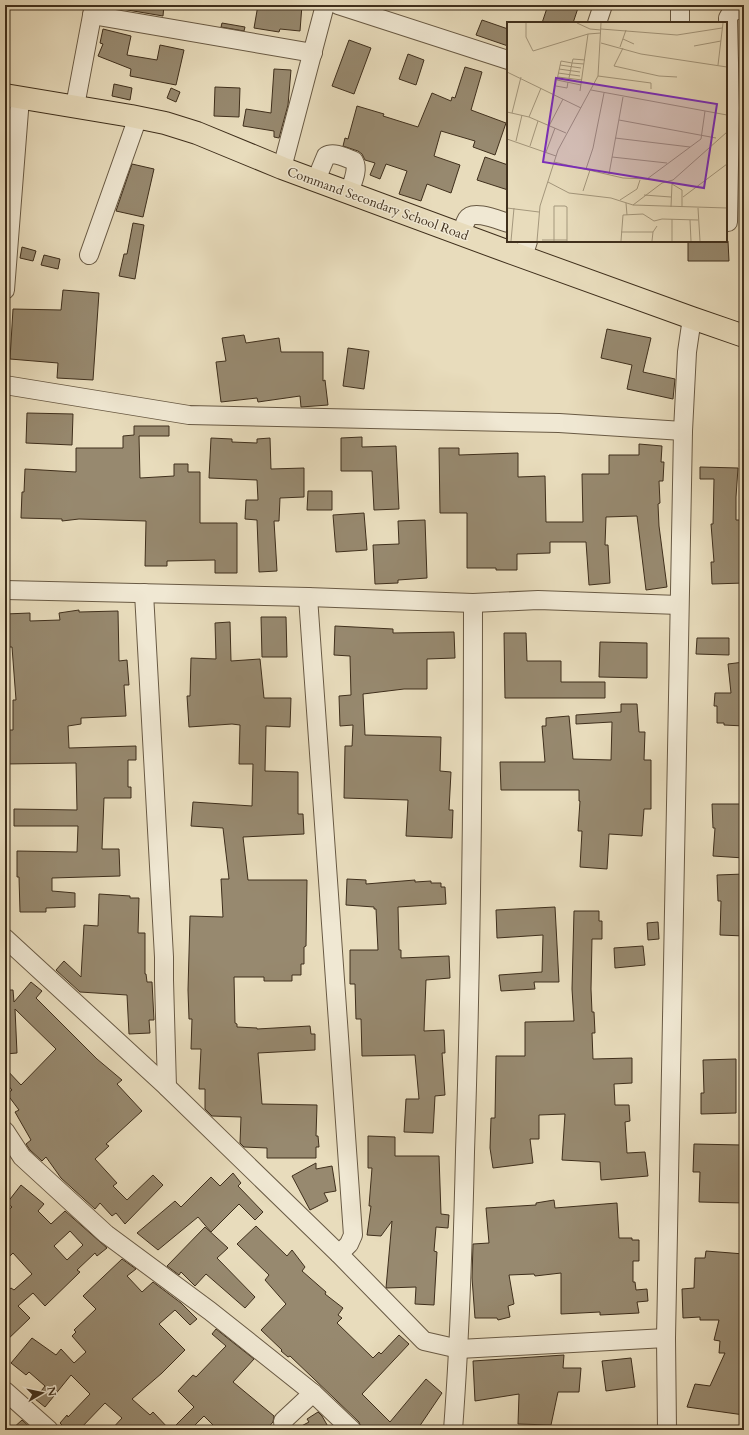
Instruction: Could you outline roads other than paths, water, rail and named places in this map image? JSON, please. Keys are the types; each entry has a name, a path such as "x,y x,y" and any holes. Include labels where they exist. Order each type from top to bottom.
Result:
{"main road":[{"name":"Command Secondary School Road","path":"12,97 138,117 165,123 197,133 282,168 501,249 525,249 692,318 744,336"}],"street":[{"path":"282,168 325,5"},
{"path":"338,5 507,60"},
{"path":"597,22 603,5"},
{"path":"733,222 728,108 728,18 732,11 744,9"},
{"path":"75,106 93,10 313,53"},
{"path":"5,290 12,97"},
{"path":"89,255 138,117"},
{"path":"316,180 326,156 329,154 354,161 356,164 356,169 350,193"},
{"path":"461,234 467,219 471,215 478,214 507,223"},
{"path":"501,249 507,231"},
{"path":"667,1430 666,1338 683,431 687,352 692,318"},
{"path":"5,385 189,415 559,423 683,431"},
{"path":"5,590 308,597 473,603 538,600 680,605"},
{"path":"144,593 164,957 167,1087"},
{"path":"308,597 353,1235 349,1244 339,1254"},
{"path":"453,1430 459,1349 469,1045 473,780 473,603"},
{"path":"5,938 167,1087 339,1254 424,1341 459,1349 666,1338"},
{"path":"5,1131 14,1156 106,1234 210,1311 313,1393 352,1430"},
{"path":"5,1391 49,1430"},
{"path":"284,1430 283,1421 313,1393"}]}
